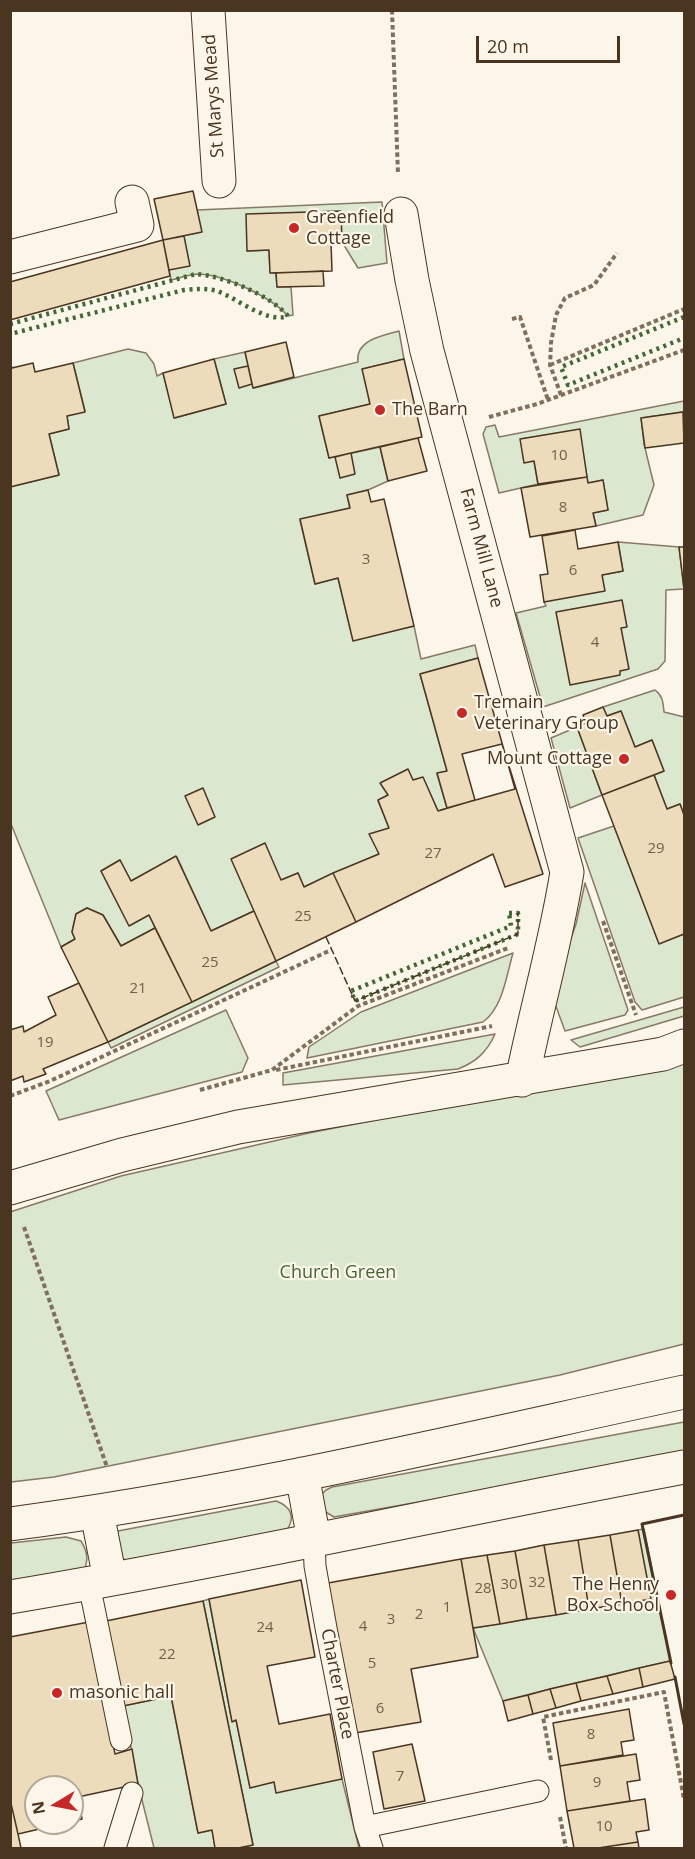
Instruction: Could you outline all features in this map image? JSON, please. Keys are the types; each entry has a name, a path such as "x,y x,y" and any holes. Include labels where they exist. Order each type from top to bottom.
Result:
{"street":[{"name":"St Marys Mead","path":"208,10 219,181"},
{"path":"10,257 137,225 132,202"},
{"name":"Farm Mill Lane","path":"402,214 412,280 427,351 567,872 558,927 522,1080"},
{"path":"10,1188 122,1155 238,1127 522,1080 663,1054 684,1046"},
{"path":"10,1524 97,1513 302,1474 684,1392"},
{"path":"10,1597 684,1467"},
{"path":"302,1474 314,1540"},
{"path":"97,1513 100,1581"}],"lane":[{"name":"Charter Place","path":"314,1540 315,1566 326,1628 365,1827 372,1848"},
{"path":"100,1581 121,1740"},
{"path":"365,1827 538,1791"},
{"path":"116,1848 132,1793"}],"path":[{"path":"392,10 395,125 402,214"},
{"path":"561,396 550,365 550,343 556,315 565,298 594,285 617,253"},
{"path":"550,365 684,309"},
{"path":"512,319 520,317 548,400"},
{"path":"449,428 561,396 684,350"},
{"path":"273,1070 358,1006 514,946"},
{"path":"10,1096 50,1081 331,950"},
{"path":"627,1020 637,1017"},
{"path":"193,1092 273,1070 497,1025 531,1035"},
{"path":"21,1220 110,1474"},
{"path":"543,1717 664,1692 684,1799"}],"green space":[{"path":"382,202 387,263 358,268 342,242 247,251 269,250 270,272 276,273 277,287 291,287 293,315 288,316 271,302 247,288 221,278 199,274 171,280 163,240 201,232 197,210"},
{"path":"399,331 404,359 363,369 370,404 319,416 329,458 380,447 388,481 368,490 347,495 350,508 300,520 315,584 338,578 353,640 414,626 421,659 475,645 478,658 420,674 447,771 437,774 447,808 438,811 423,778 413,780 408,770 388,795 378,801 389,828 379,854 304,887 298,873 281,880 254,911 211,931 177,857 131,881 120,860 101,871 129,925 149,915 155,928 121,946 103,915 87,908 76,914 72,932 75,939 61,947 11,824 10,487 59,475 49,434 69,429 67,416 85,411 73,363 128,349 146,353 154,364 157,376 163,373 175,418 226,404 214,359 245,352 254,388 358,362 358,355 365,344 378,337"},
{"path":"684,401 684,428 682,412 641,418 644,444 654,485 643,515 596,526 593,513 608,510 603,480 588,483 579,430 521,439 524,462 534,461 538,484 499,493 483,434 486,427 495,425 499,437"},
{"path":"618,542 679,547 684,589 666,590 665,661 658,669 543,707 516,613 546,606 544,602 602,575 623,571"},
{"path":"655,690 661,697 664,712 684,717 684,815 680,804 667,809 654,775 664,771 652,740 635,747 621,711 607,716 603,707"},
{"path":"577,727 602,795 570,808 551,738"},
{"path":"614,826 659,943 684,934 684,997 642,1010 635,1002 578,838"},
{"path":"585,883 628,1010 625,1015 565,1031 554,1001 557,979 576,924"},
{"path":"513,953 499,1000 490,1016 483,1022 307,1058 309,1047 361,1012"},
{"path":"276,961 279,967 111,1048 108,1042"},
{"path":"684,1007 684,1016 580,1047 571,1040"},
{"path":"226,1010 248,1058 242,1072 59,1120 46,1091"},
{"path":"495,1034 480,1056 458,1069 283,1085 283,1073"},
{"name":"Church Green","path":"684,1062 684,1344 560,1375 54,1477 11,1482 10,1212 121,1176 309,1133"},
{"path":"684,1422 684,1455 334,1517 324,1511 322,1494 332,1487"},
{"path":"276,1501 285,1506 290,1513 291,1521 286,1531 126,1560 120,1558 116,1537 118,1531"},
{"path":"644,1529 670,1661 503,1701 473,1628 650,1599 638,1530"},
{"path":"66,1537 81,1541 87,1559 84,1570 11,1586 11,1543"},
{"path":"209,1599 232,1721 236,1720 250,1787 274,1782 342,1779 359,1848 238,1848 253,1845 203,1601"},
{"path":"171,1696 198,1833 212,1830 215,1848 154,1848 138,1784 123,1706"}],"building":[{"path":"193,191 202,232 163,240 154,199"},
{"name":"Greenfield Cottage","path":"341,211 342,242 331,243 332,271 270,273 269,250 247,251 246,214"},
{"path":"184,236 190,266 169,270 163,240"},
{"path":"163,240 170,276 10,320 10,282"},
{"path":"323,271 324,286 277,287 276,273"},
{"path":"286,342 294,377 253,388 245,352"},
{"path":"214,359 226,404 174,418 163,373"},
{"name":"The Barn","path":"404,359 422,437 329,458 319,416 370,404 362,369"},
{"path":"10,362 12,368 33,363 35,372 73,363 85,412 67,416 69,429 49,434 59,475 10,487"},
{"path":"248,366 252,384 239,388 234,369"},
{"path":"683,412 684,443 645,448 641,418"},
{"path":"580,429 587,477 538,484 534,461 524,463 520,439"},
{"path":"418,438 427,471 388,481 380,447"},
{"path":"351,453 355,474 340,478 335,457"},
{"path":"587,477 588,483 603,480 608,510 593,513 596,526 530,537 521,488"},
{"path":"368,490 371,502 384,499 414,626 353,641 338,578 315,584 300,519 350,508 347,495"},
{"path":"575,530 578,549 618,542 623,571 602,575 605,591 544,602 540,575 548,574 542,536"},
{"path":"679,547 684,547 684,589"},
{"path":"622,600 627,627 621,628 629,669 620,671 620,675 570,685 556,612"},
{"name":"Tremain Veterinary Group","path":"478,658 515,789 447,808 437,773 447,771 420,674"},
{"name":"Mount Cottage","path":"603,707 607,716 621,711 635,747 652,740 664,771 602,795 577,727 586,723 583,715"},
{"path":"502,744 543,874 505,887 493,854 356,922 333,873 379,854 369,834 389,828 378,800 388,795 380,783 408,769 413,780 423,777 438,811 475,800 462,754"},
{"path":"654,775 667,809 680,804 684,815 684,934 659,944 602,795"},
{"path":"203,788 215,817 198,825 185,796"},
{"path":"265,843 281,880 298,873 304,887 333,873 356,922 276,961 231,859"},
{"path":"176,856 211,931 254,911 276,961 192,1002 149,915 129,926 101,871 120,860 131,881"},
{"path":"87,908 103,915 121,946 155,928 192,1002 108,1042 61,947 75,939 72,932 76,914"},
{"path":"79,983 108,1042 43,1069 46,1074 24,1082 23,1076 10,1081 10,1030 23,1026 24,1032 56,1015 48,997"},
{"path":"638,1530 651,1599 622,1604 610,1535"},
{"path":"610,1535 622,1604 589,1609 578,1540"},
{"path":"578,1540 589,1609 556,1615 544,1545"},
{"path":"544,1545 556,1615 527,1619 515,1551"},
{"path":"515,1551 527,1619 500,1624 487,1555"},
{"path":"487,1555 500,1624 473,1628 461,1559"},
{"path":"461,1559 478,1657 411,1669 421,1722 355,1733 328,1583"},
{"path":"301,1580 315,1657 267,1666 279,1724 330,1714 342,1779 276,1793 274,1782 250,1788 236,1720 232,1722 209,1599"},
{"path":"203,1601 253,1845 238,1848 215,1848 212,1830 198,1833 171,1696 123,1706 106,1621"},
{"name":"masonic hall","path":"89,1622 115,1754 132,1749 138,1784 84,1796 84,1775 24,1775 24,1833 18,1834 10,1799 10,1637"},
{"path":"670,1661 675,1679 643,1687 639,1668"},
{"path":"639,1668 643,1687 613,1694 607,1676"},
{"path":"607,1676 613,1694 581,1701 576,1683"},
{"path":"576,1683 581,1701 556,1708 550,1689"},
{"path":"550,1689 556,1708 533,1714 528,1695"},
{"path":"528,1695 533,1714 508,1721 503,1701"},
{"path":"629,1709 634,1740 621,1742 623,1755 560,1766 553,1723"},
{"path":"412,1744 425,1801 384,1809 373,1752"},
{"path":"636,1754 640,1780 627,1782 630,1801 567,1811 560,1766"},
{"path":"10,1799 18,1834 21,1848 10,1848"},
{"path":"645,1799 649,1830 636,1832 638,1842 598,1848 574,1848 567,1811"},
{"path":"638,1842 639,1848 598,1848"}],"hedge":[{"path":"10,324 196,274 220,278 246,288 270,301 288,316 280,318 271,316 217,291 193,289 10,334"},
{"path":"684,317 561,367 568,385 684,338"},
{"path":"509,913 518,913 518,934 355,1001 351,991 511,926 509,913"}],"fence":[{"path":"326,937 355,1001 518,934 518,913"}],"wall":[{"path":"671,1663 642,1524 684,1515"},
{"path":"675,1677 684,1724"}],"place":[{"name":"Greenfield Cottage","path":"294,228"},
{"name":"The Barn","path":"380,410"},
{"name":"Tremain Veterinary Group","path":"462,713"},
{"name":"Mount Cottage","path":"624,759"},
{"name":"The Henry Box School","path":"671,1595"},
{"name":"masonic hall","path":"57,1693"}]}
